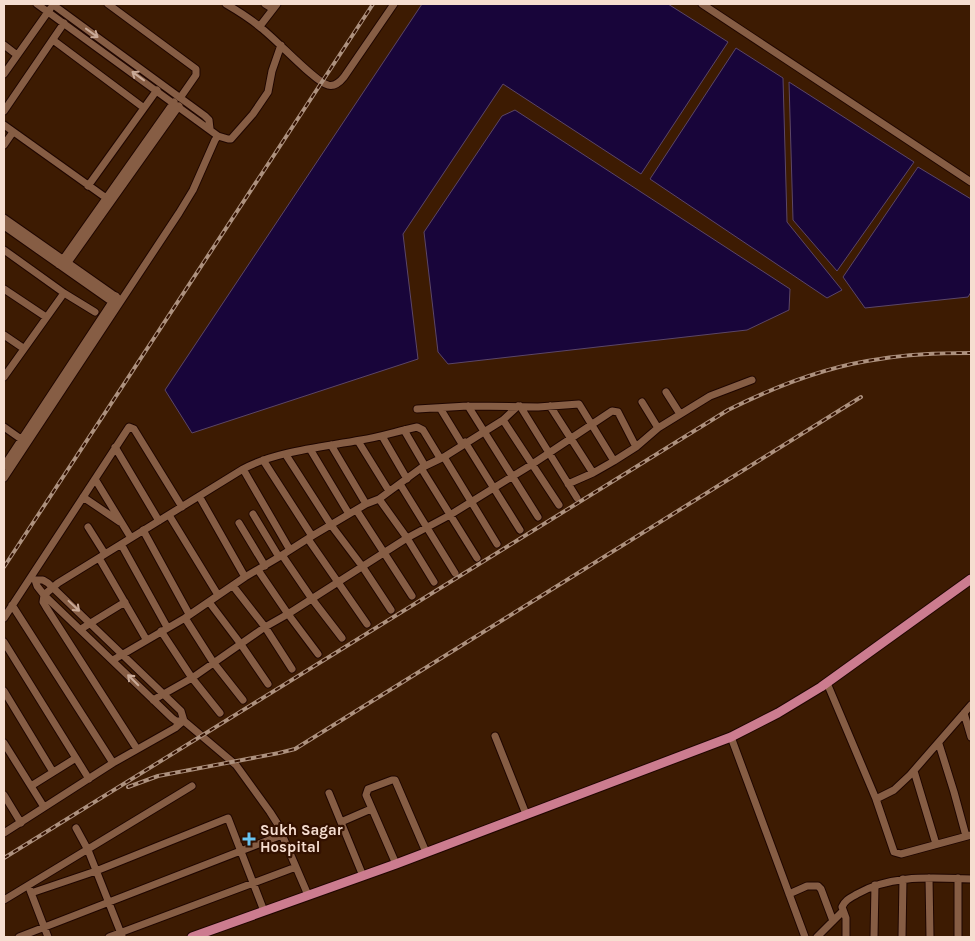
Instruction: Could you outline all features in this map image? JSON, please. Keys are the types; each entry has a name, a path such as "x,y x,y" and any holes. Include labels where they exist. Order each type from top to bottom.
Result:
{"main road":[{"path":"192,937 396,864 732,737 778,713 827,683 971,579"}],"street":[{"path":"37,4 157,90 205,116 209,120 210,130 218,136 228,139 231,138 262,102 268,92 272,71 281,45"},
{"path":"4,72 53,4 178,102"},
{"path":"64,264 196,75 196,69 108,4"},
{"path":"226,4 260,26 311,73 330,86 339,82 350,69 394,4"},
{"path":"260,26 275,7 265,4"},
{"path":"702,4 971,182"},
{"path":"4,111 64,23"},
{"path":"53,40 144,108"},
{"path":"4,45 17,55"},
{"path":"88,186 157,90"},
{"path":"4,125 108,200"},
{"path":"4,145 13,132"},
{"path":"4,466 193,190 212,145 218,136"},
{"path":"4,218 64,264 117,301"},
{"path":"4,226 64,264"},
{"path":"4,250 64,293 95,312"},
{"path":"4,289 46,317"},
{"path":"4,376 64,293"},
{"path":"4,478 117,301"},
{"path":"4,335 23,348"},
{"path":"568,484 614,461 636,447 658,428 715,393 752,380"},
{"path":"666,392 680,414"},
{"path":"642,402 658,428"},
{"path":"417,409 579,404 614,461"},
{"path":"468,406 538,517"},
{"path":"113,660 187,616 310,537 378,499 423,467 442,458 503,420 519,406"},
{"path":"519,406 576,498"},
{"path":"550,406 593,473"},
{"path":"440,408 520,530"},
{"path":"153,700 192,678 240,643 407,538 450,515 531,465 612,411 617,411 636,447"},
{"path":"503,420 559,505"},
{"path":"4,427 21,439"},
{"path":"4,618 127,429 132,427 134,429 182,507"},
{"path":"137,750 43,602 44,595 53,587 242,469 263,460 421,428 471,501 497,544"},
{"path":"404,430 423,467 476,558"},
{"path":"382,436 407,479"},
{"path":"358,441 389,491"},
{"path":"331,445 366,504"},
{"path":"115,447 159,521"},
{"path":"310,450 349,514"},
{"path":"286,455 330,526 362,566 391,610"},
{"path":"263,460 310,537 367,624"},
{"path":"242,469 290,550"},
{"path":"95,479 131,538"},
{"path":"400,484 455,573"},
{"path":"199,496 245,577"},
{"path":"83,497 121,523"},
{"path":"378,499 407,538 434,582"},
{"path":"357,511 412,596"},
{"path":"169,514 218,595"},
{"path":"253,514 281,556 342,638"},
{"path":"239,523 261,568 288,614 318,654"},
{"path":"88,527 146,639"},
{"path":"143,530 213,662 242,700"},
{"path":"121,544 164,629 192,678 220,714"},
{"path":"184,721 181,711 53,587 43,580 35,580 44,595 174,720 184,721 236,765 277,823 308,895"},
{"path":"233,586 265,627 292,669"},
{"path":"81,629 126,602"},
{"path":"209,602 268,684"},
{"path":"12,605 113,764"},
{"path":"4,642 89,778"},
{"path":"827,683 876,799 896,854 968,836 939,744"},
{"path":"4,691 53,772"},
{"path":"876,799 894,790 939,744 971,705"},
{"path":"964,714 971,737"},
{"path":"4,833 89,778 184,721"},
{"path":"495,736 526,814"},
{"path":"732,737 805,937"},
{"path":"4,743 44,807"},
{"path":"31,786 76,758"},
{"path":"914,770 936,844"},
{"path":"396,864 371,809 366,790 395,780 426,852"},
{"path":"4,900 192,786"},
{"path":"329,793 363,876"},
{"path":"4,795 21,823"},
{"path":"342,822 371,809"},
{"path":"31,894 96,871 228,818 264,911"},
{"path":"76,828 88,850 122,935"},
{"path":"19,937 109,904 282,835"},
{"path":"109,937 122,935 296,867"},
{"path":"930,878 930,937"},
{"path":"958,878 958,937"},
{"path":"846,937 844,904 848,899 875,885 903,879 971,878"},
{"path":"902,937 903,879"},
{"path":"28,885 48,937"},
{"path":"789,894 812,885 818,886 821,889 833,921"},
{"path":"874,937 875,885"},
{"path":"817,937 843,911"}],"shaded area":[{"path":"422,4 668,4 728,42 641,174 503,84 403,234 418,359 192,433 165,390"},
{"path":"736,48 783,78 787,222 842,290 827,298 650,179"},
{"path":"789,82 914,162 837,271 793,220"},
{"path":"515,110 790,289 789,310 747,330 448,364 438,352 424,232 502,116"},
{"path":"918,167 971,199 971,292 968,297 865,308 843,277"}],"railway":[{"path":"4,567 373,4"},
{"path":"4,858 728,410 802,378 860,362 903,356 971,353"},
{"path":"128,787 158,776 295,749 861,397"}],"place":[{"name":"Sukh Sagar Hospital","path":"249,839"}]}
